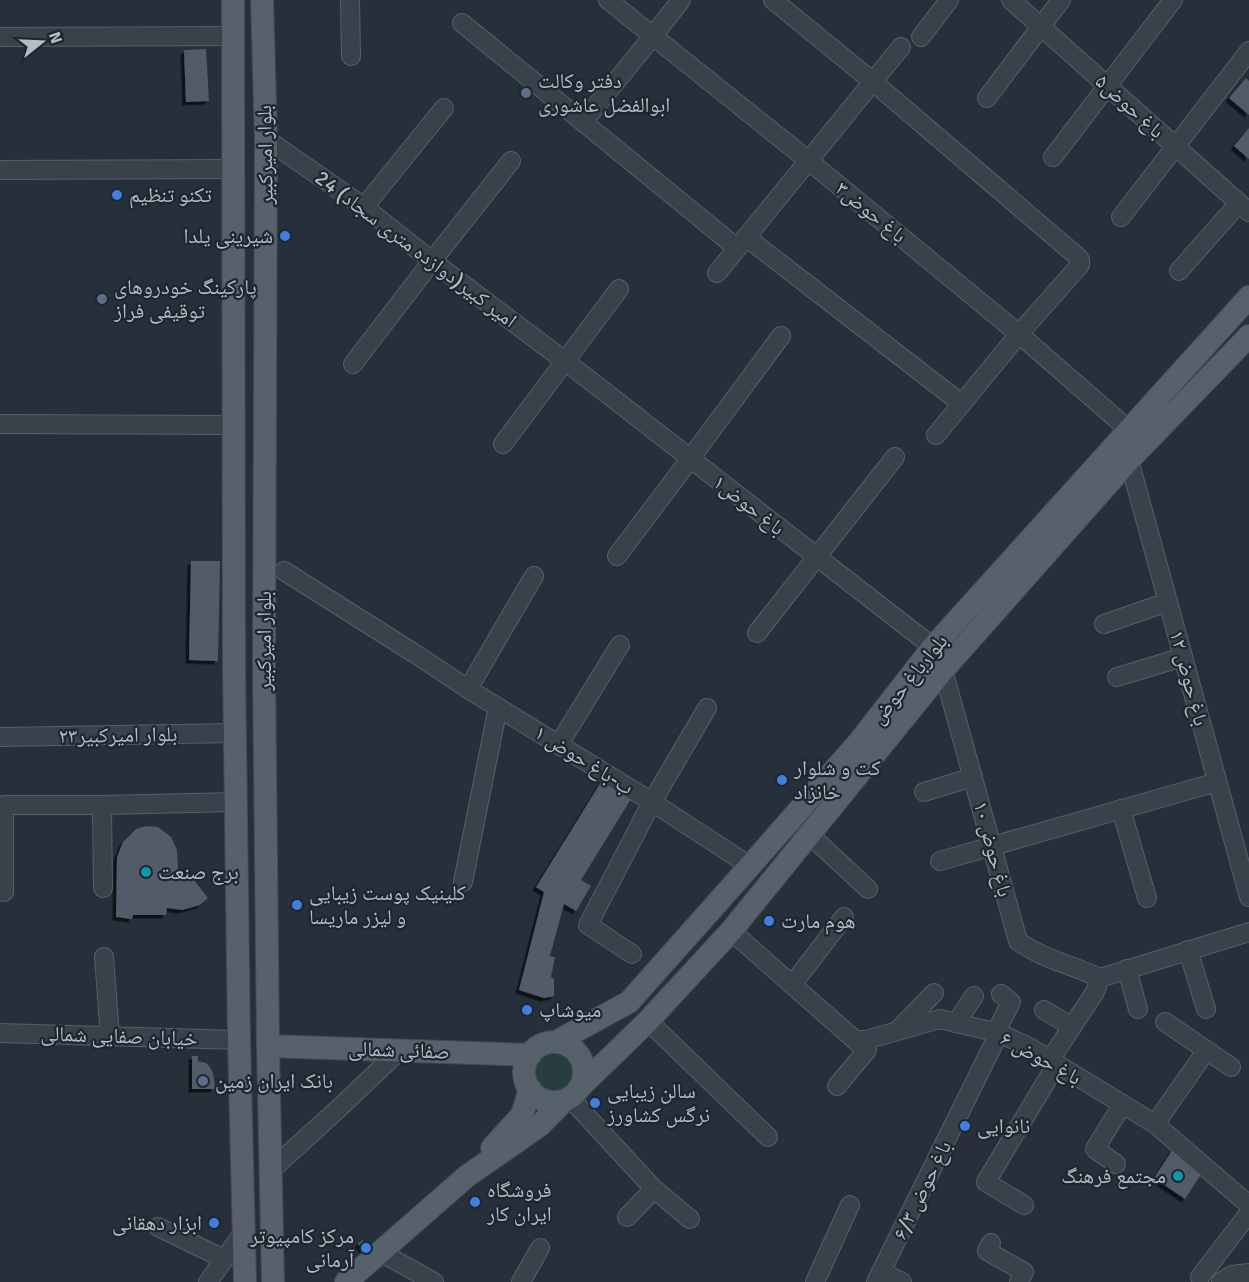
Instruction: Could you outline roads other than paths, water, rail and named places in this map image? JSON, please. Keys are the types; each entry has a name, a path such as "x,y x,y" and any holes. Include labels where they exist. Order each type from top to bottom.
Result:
{"main road":[{"name":"بلوار امیرکبیر","path":"233,0 234,653 245,1282"},
{"name":"بلوار امیرکبیر","path":"262,0 266,139 264,656 273,1282"},
{"name":"بلوارباغ حوض","path":"346,1282 467,1176 539,1126 648,1021 731,931 810,835 933,647 1249,297"},
{"path":"1220,330 1244,342"},
{"name":"بلوارباغ حوض","path":"556,1042 629,1002 750,866 943,670 1129,459 1244,342"},
{"path":"234,653 264,656"},
{"path":"556,1042 566,1044 580,1057 584,1066 584,1076 572,1095 549,1102 530,1089 526,1081 526,1063 537,1048 546,1043 556,1042"},
{"name":"صفائی شمالی","path":"268,1046 530,1055"},
{"name":"بلوارباغ حوض","path":"467,1176 522,1115 530,1089"}],"street":[{"path":"350,0 351,56"},
{"name":"باغ حوض۳","path":"608,0 809,161 1019,334 1128,430"},
{"path":"583,122 681,0"},
{"path":"773,0 872,81 1080,261 1080,265 1019,334 936,435"},
{"path":"921,37 949,0"},
{"name":"باغ حوض۵","path":"1011,0 1244,208"},
{"path":"987,98 1061,0"},
{"path":"1053,157 1173,0"},
{"path":"462,23 583,122 741,243 962,404"},
{"path":"0,37 233,36"},
{"path":"717,273 901,47"},
{"path":"1121,217 1248,53"},
{"path":"364,207 444,108"},
{"name":"24 امیر کبیر(دوازده متری سجاد)","path":"266,139 364,207 566,361"},
{"path":"352,364 511,161"},
{"path":"0,170 233,169"},
{"path":"1179,271 1244,208"},
{"path":"503,444 619,289"},
{"path":"617,556 781,336"},
{"name":"باغ حوض۱","path":"566,361 933,647"},
{"path":"0,424 234,425"},
{"path":"757,633 895,457"},
{"name":"۱۲ باغ حوض","path":"1129,459 1249,897"},
{"name":"۱ ب-باغ حوض","path":"284,571 750,866"},
{"path":"468,689 534,576"},
{"path":"1104,624 1168,602"},
{"path":"559,744 620,645"},
{"path":"1117,677 1183,657"},
{"name":"۱۰ باغ حوض","path":"943,670 1018,941 1030,950 1100,978"},
{"path":"463,882 498,707"},
{"path":"632,954 588,925 652,802 707,708"},
{"name":"۲۳بلوار امیرکبیر","path":"0,737 236,733"},
{"path":"924,792 973,777"},
{"path":"939,861 1217,782"},
{"path":"4,892 4,805 236,802"},
{"path":"102,805 103,888"},
{"path":"1121,809 1147,898"},
{"path":"810,835 868,889"},
{"path":"792,985 844,917"},
{"path":"731,931 867,1050 837,1086"},
{"path":"1024,1205 986,1182 1072,1027 1095,992 1100,978 1249,932"},
{"path":"1188,950 1206,1009"},
{"path":"104,957 110,1036"},
{"path":"1126,969 1138,1009"},
{"path":"896,1032 934,993"},
{"name":"۶/۳ باغ حوض","path":"878,1277 998,1033 1011,1002 1001,994"},
{"path":"956,1023 974,996"},
{"path":"1044,1010 1072,1027"},
{"name":"۶ باغ حوض","path":"855,1040 866,1040 940,1019 998,1033 1029,1047 1155,1124 1249,1204"},
{"path":"648,1021 768,1137"},
{"path":"1165,1022 1231,1067"},
{"name":"خیابان صفایی شمالی","path":"0,1033 239,1040"},
{"path":"271,1170 400,1050"},
{"path":"1155,1124 1206,1051"},
{"path":"572,1095 654,1190 690,1219"},
{"path":"1116,1164 1095,1149 1122,1105"},
{"path":"627,1217 654,1190"},
{"path":"815,1282 850,1206"},
{"path":"1200,1277 1249,1213"},
{"path":"158,1227 225,1259"},
{"path":"208,1282 243,1233"},
{"path":"992,1243 987,1251 1024,1272 1019,1282"},
{"path":"521,1282 540,1248"},
{"path":"380,1252 434,1282"},
{"path":"1221,1282 1232,1275 1249,1273"},
{"path":"878,1277 902,1282"}],"place":[{"name":"دفتر وکالت ابوالفضل عاشوری","path":"526,93"},
{"name":"تکنو تنظیم","path":"117,195"},
{"name":"شیرینی یلدا","path":"285,236"},
{"name":"پارکینگ خودروهای توقیفی فراز","path":"102,299"},
{"name":"کت و شلوار خانزاد","path":"782,780"},
{"name":"برج صنعت","path":"146,872"},
{"name":"کلینیک پوست زیبایی و لیزر ماریسا","path":"297,905"},
{"name":"هوم مارت","path":"769,921"},
{"name":"میوشاپ","path":"527,1010"},
{"name":"بانک ایران زمین","path":"203,1081"},
{"name":"سالن زیبایی نرگس کشاورز","path":"595,1103"},
{"name":"نانوایی","path":"965,1126"},
{"name":"مجتمع فرهنگ","path":"1178,1176"},
{"name":"فروشگاه ایران کار","path":"475,1202"},
{"name":"ابزار دهقانی","path":"214,1223"},
{"name":"مرکز کامپیوتر آرمانی","path":"366,1248"}]}
